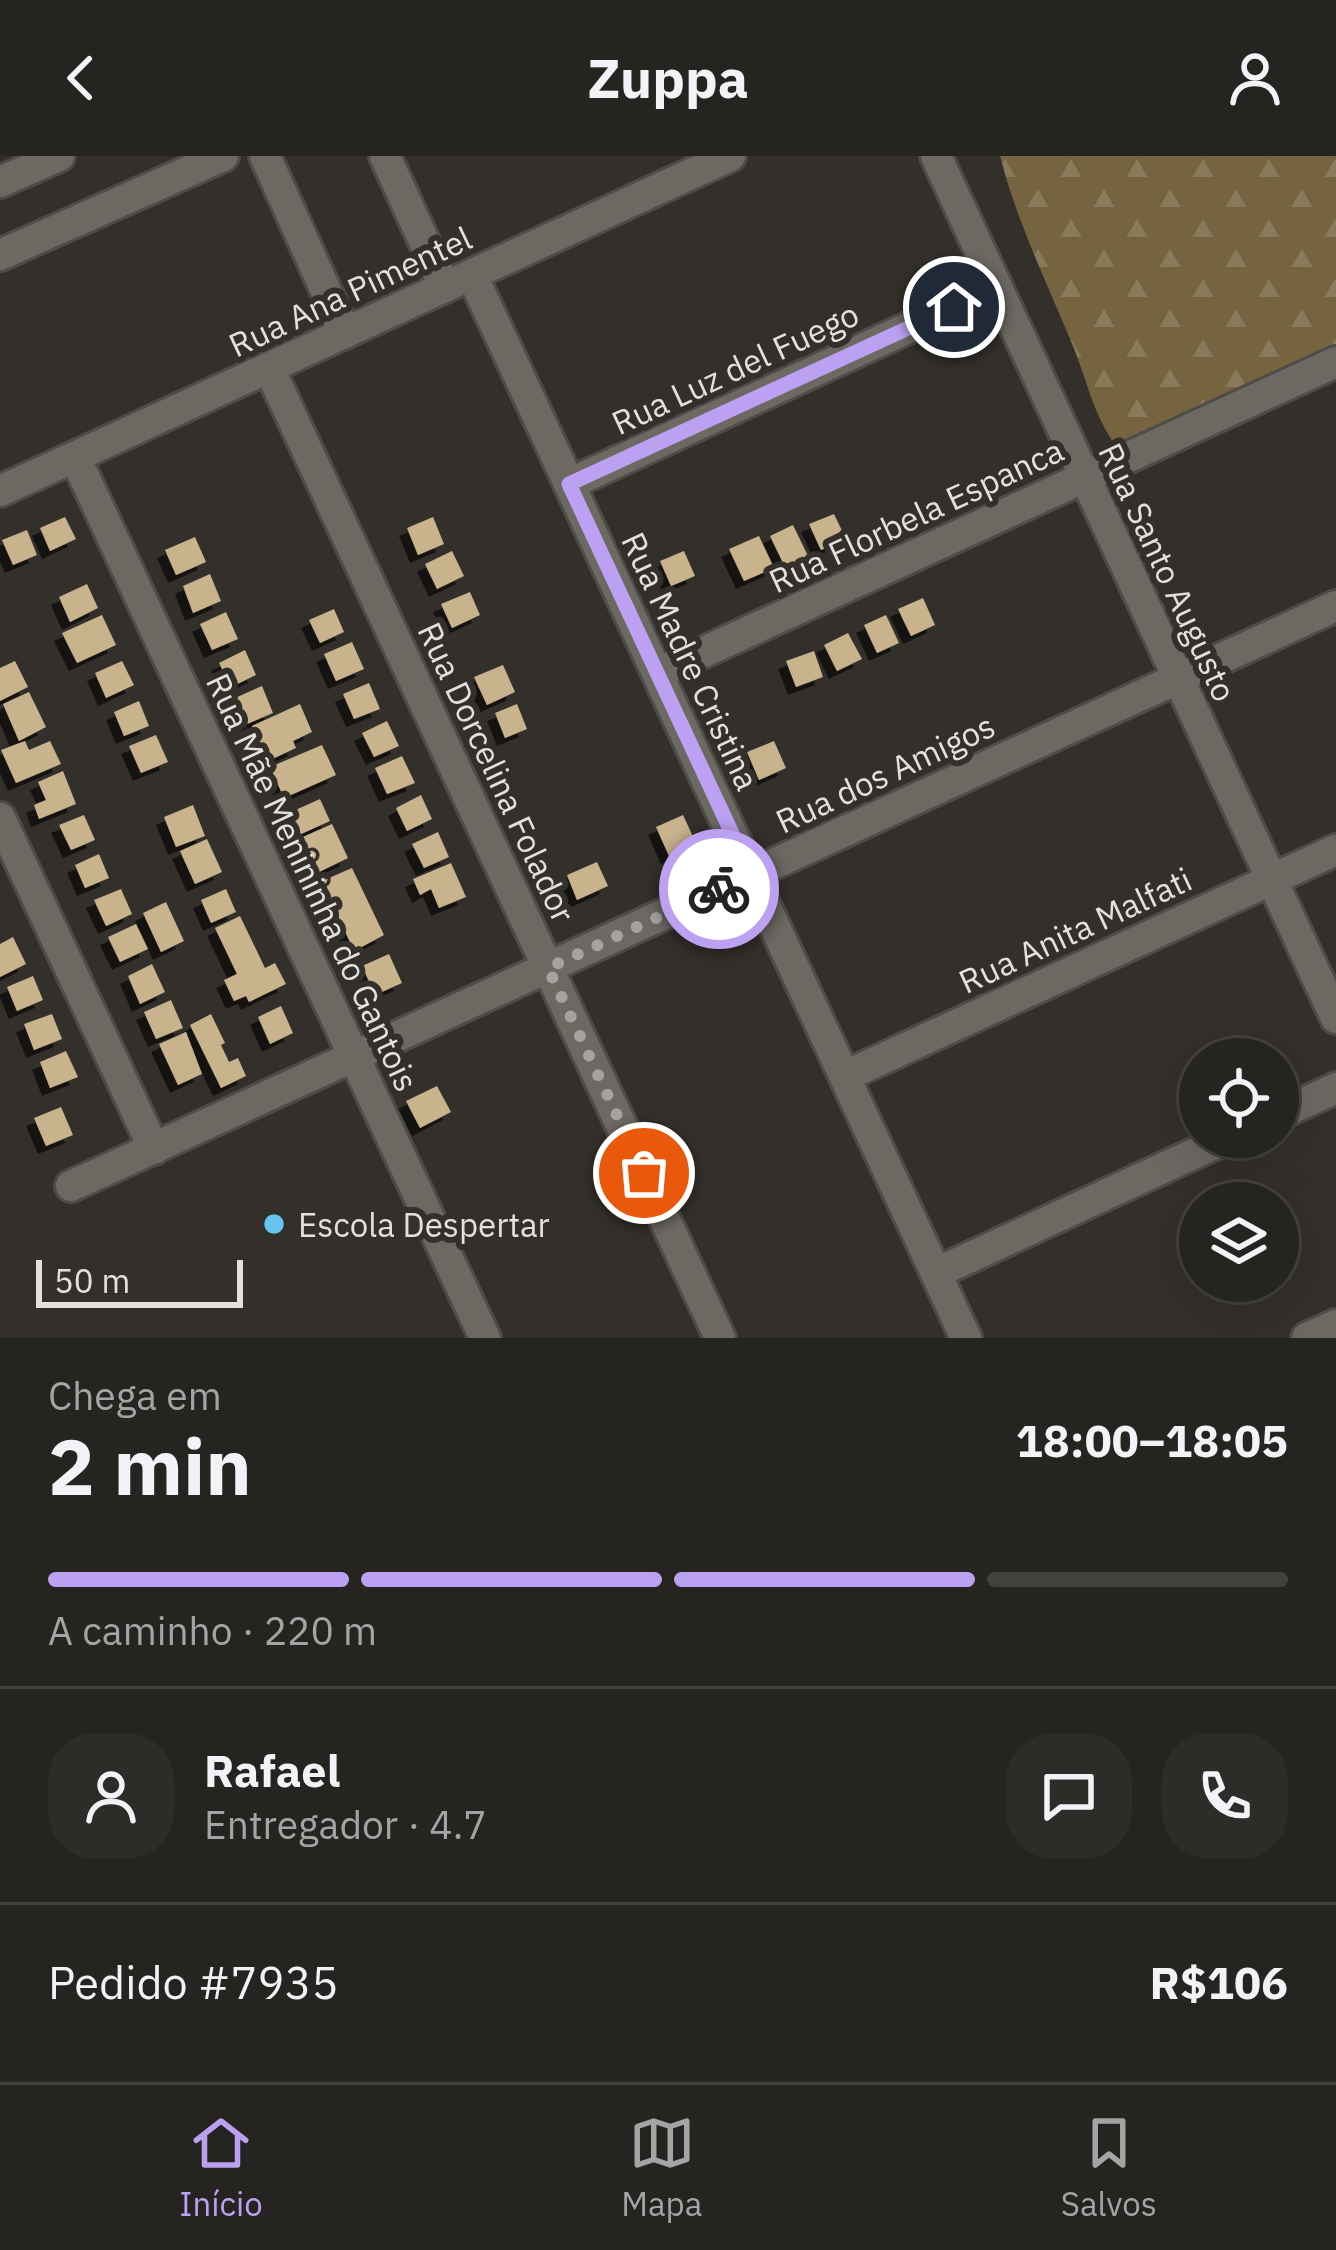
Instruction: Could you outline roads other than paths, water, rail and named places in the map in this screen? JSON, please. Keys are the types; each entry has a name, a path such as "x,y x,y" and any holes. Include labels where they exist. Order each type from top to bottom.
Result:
{"street":[{"path":"0,182 59,156"},
{"path":"0,255 223,156"},
{"path":"265,156 345,333"},
{"name":"Rua Madre Cristina","path":"385,156 569,484 966,1338"},
{"name":"Rua Ana Pimentel","path":"0,491 730,156"},
{"name":"Rua Santo Augusto","path":"936,156 1336,1018"},
{"name":"Rua Luz del Fuego","path":"569,484 997,287"},
{"name":"Rua Florbela Espanca","path":"658,673 1336,362"},
{"name":"Rua Dorcelina Folador","path":"269,368 720,1338"},
{"name":"Rua Mãe Menininha do Gantois","path":"75,457 484,1338"},
{"name":"Rua dos Amigos","path":"71,1186 1336,606"},
{"path":"0,818 154,1149"},
{"name":"Rua Anita Malfati","path":"844,1076 1336,850"},
{"path":"1299,1105 1336,1088"},
{"path":"936,1273 1185,1158"},
{"path":"1307,1338 1336,1324"}],"place":[{"name":"Escola Despertar","path":"274,1224"}]}
